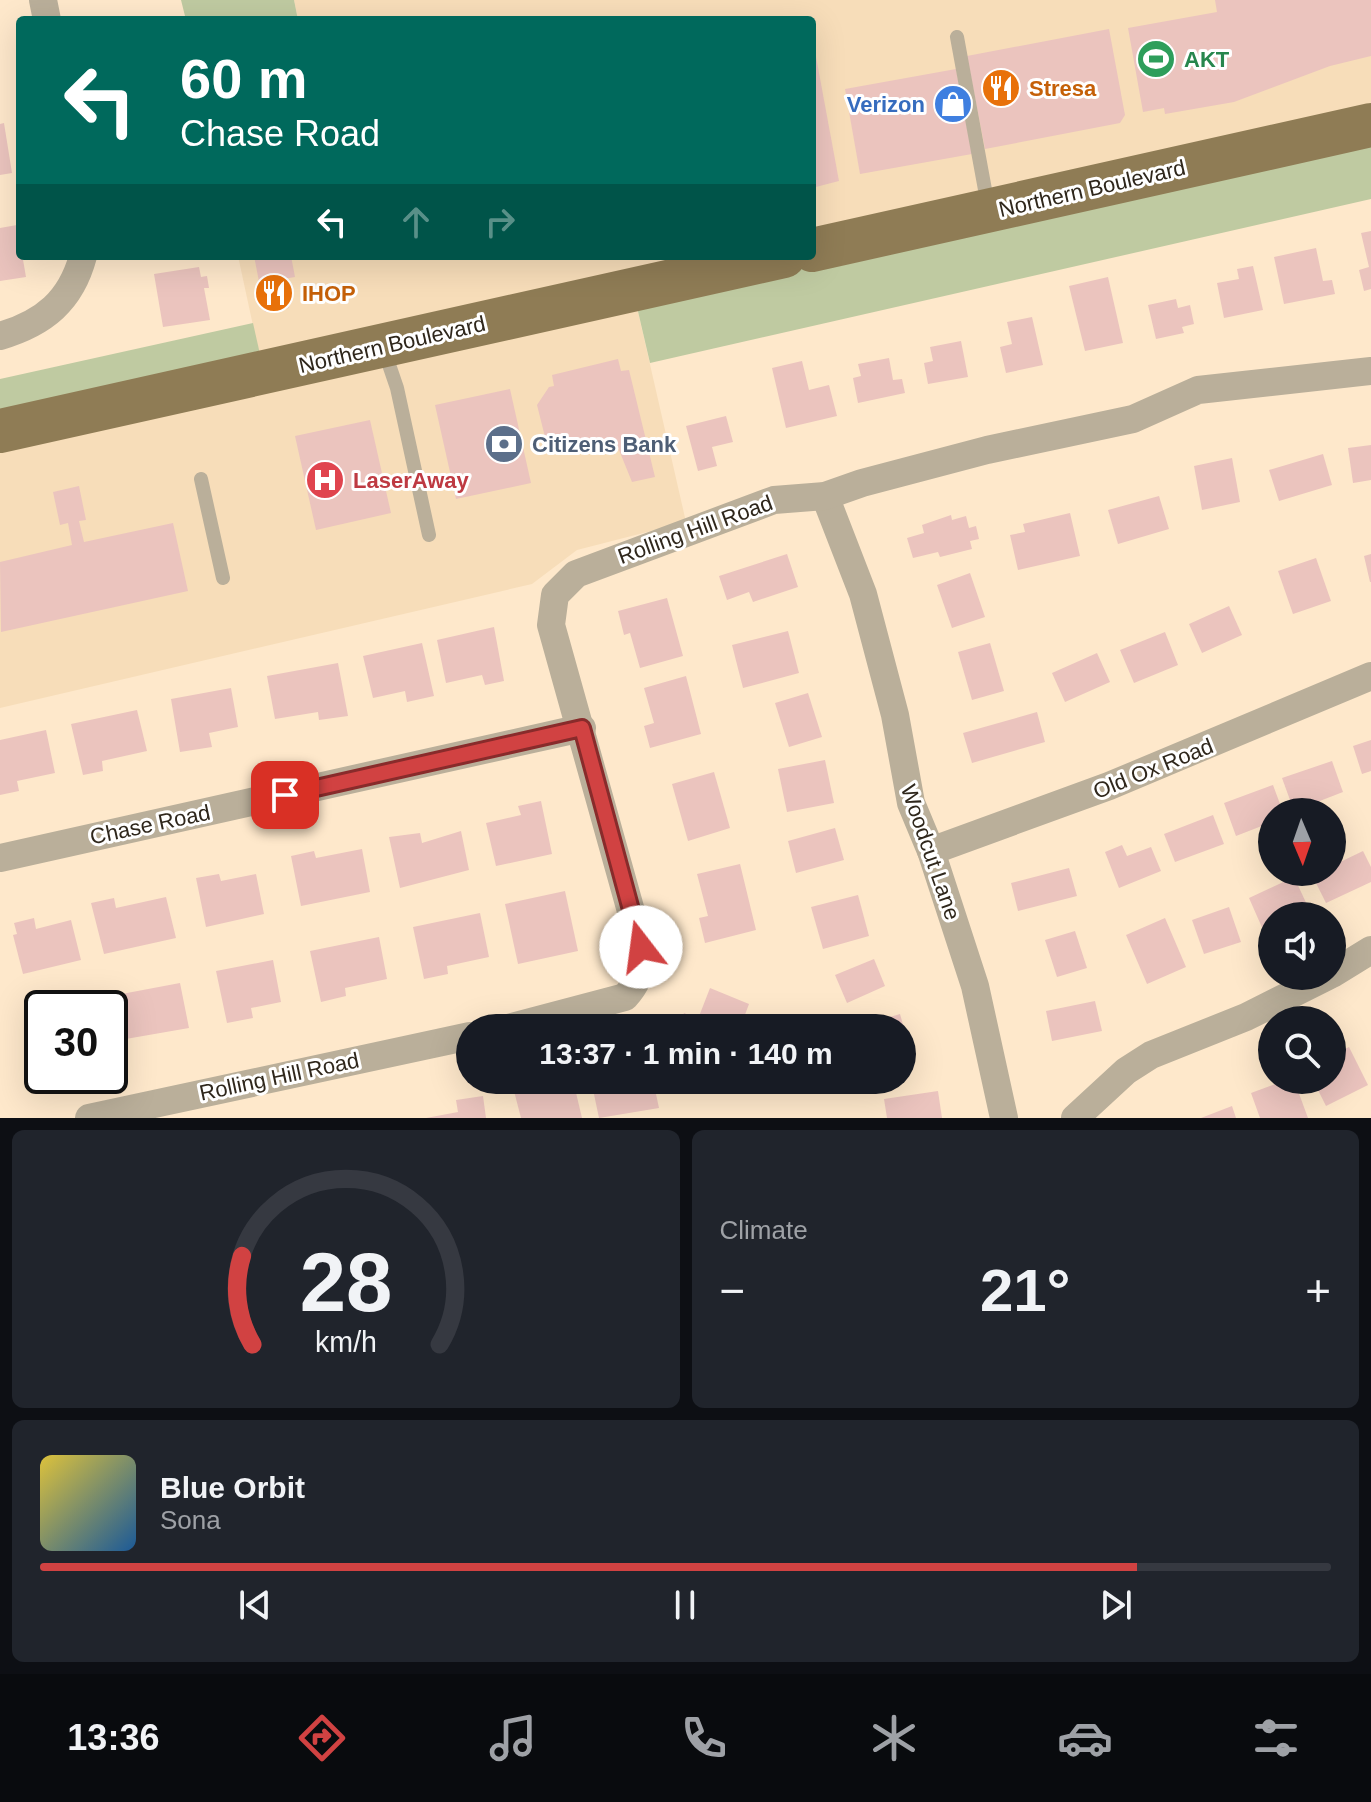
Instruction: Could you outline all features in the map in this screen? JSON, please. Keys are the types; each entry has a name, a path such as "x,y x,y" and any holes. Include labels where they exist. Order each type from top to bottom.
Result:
{"main road":[{"name":"Northern Boulevard","path":"816,249 1371,125"},
{"name":"Northern Boulevard","path":"0,431 383,346 692,266 747,260"}],"street":[{"path":"0,336 17,331 53,310 76,282 82,260"},
{"name":"Rolling Hill Road","path":"565,1014 625,997 640,976 641,947 551,625 552,604 566,581 595,564 774,500 825,496 972,454 1133,419 1198,390 1371,371"},
{"name":"Woodcut Lane","path":"825,496 863,594 895,715 911,803 931,851 975,986 1004,1118"},
{"name":"Old Ox Road","path":"931,851 1109,786 1371,676"},
{"name":"Chase Road","path":"0,858 582,728"},
{"path":"1346,965 1371,950"},
{"path":"1075,1118 1113,1082 1151,1055 1246,1017 1300,990"},
{"name":"Rolling Hill Road","path":"89,1118 456,1039"}],"lane":[{"path":"957,37 989,211"},
{"path":"383,346 397,388 429,535"},
{"path":"201,479 223,578"}],"shaded area":[{"path":"294,0 1371,0 1371,125 816,249 816,16 297,16"},
{"path":"239,260 767,260 633,290 686,522 577,550 532,584 0,708 0,431 263,372"}],"green space":[{"path":"181,0 294,0 297,16 185,16"},
{"path":"1371,126 1371,199 650,363 633,290 768,260 816,260 816,249"},
{"path":"253,323 264,372 0,431 0,379"}],"building":[{"path":"1215,0 1371,0 1371,56 1330,66 1234,102 1165,114 1164,108 1143,112 1128,28 1217,12"},
{"path":"1109,29 1125,115 1120,123 985,149 967,56"},
{"path":"816,57 839,181 816,187"},
{"path":"956,69 972,154 860,174 845,89"},
{"path":"4,123 12,173 0,175 0,124"},
{"path":"16,225 16,260 23,260 26,277 0,281 0,228"},
{"path":"1371,231 1371,289 1364,291 1359,270 1369,267 1361,233"},
{"path":"1316,248 1323,281 1332,280 1335,294 1284,304 1274,257"},
{"name":"IHOP","path":"255,260 292,260 295,277 283,279 289,308 265,312"},
{"path":"1253,266 1263,310 1224,318 1217,283 1239,279 1237,269"},
{"path":"199,267 201,277 207,276 209,288 204,288 210,320 163,327 154,274"},
{"path":"1108,277 1123,343 1085,351 1069,286"},
{"path":"1176,299 1178,308 1190,305 1194,324 1182,327 1184,333 1156,339 1148,305"},
{"path":"1032,317 1043,365 1006,373 1000,347 1012,344 1007,322"},
{"path":"961,341 968,377 928,384 924,363 933,361 930,347"},
{"path":"889,358 893,380 902,379 905,393 858,403 853,378 861,376 858,364"},
{"path":"618,359 621,371 629,370 655,477 632,482 617,445 595,450 593,442 549,453 537,405 549,387 554,386 552,375"},
{"path":"802,361 809,390 829,385 837,416 786,428 772,368"},
{"path":"510,389 531,483 456,499 435,405"},
{"path":"726,416 733,442 712,447 717,466 698,471 686,426"},
{"path":"370,420 391,513 316,530 295,436"},
{"path":"1371,445 1371,480 1353,483 1348,448"},
{"path":"1323,454 1332,485 1279,501 1269,470"},
{"path":"1232,458 1240,502 1202,510 1194,466"},
{"path":"79,486 86,520 79,521 84,542 173,523 188,591 1,632 0,562 72,545 68,523 60,525 53,492"},
{"path":"1159,496 1169,529 1118,544 1108,510"},
{"path":"1070,513 1080,556 1018,570 1010,535 1025,532 1023,524"},
{"path":"951,515 952,520 966,516 969,528 976,526 979,539 970,541 972,549 940,557 938,552 913,558 907,538 924,533 922,525"},
{"path":"787,554 798,587 753,602 749,592 727,600 719,576"},
{"path":"1371,554 1371,582 1370,582 1364,556"},
{"path":"1316,558 1331,601 1293,614 1278,571"},
{"path":"970,573 985,617 952,628 937,585"},
{"path":"667,598 683,656 640,668 630,633 624,635 618,611"},
{"path":"1229,606 1242,635 1202,653 1189,624"},
{"path":"494,627 504,681 485,685 482,675 446,683 437,640"},
{"path":"788,631 799,673 743,688 732,645"},
{"path":"1165,632 1178,665 1134,683 1120,650"},
{"path":"422,643 434,696 407,702 405,691 373,698 363,656"},
{"path":"990,643 1004,691 972,700 958,652"},
{"path":"1097,653 1110,682 1065,702 1052,673"},
{"path":"338,663 348,716 319,720 318,712 275,719 267,676"},
{"path":"686,676 701,734 650,748 644,726 654,723 644,688"},
{"path":"231,688 238,727 209,733 212,747 180,752 171,699"},
{"path":"808,693 822,737 789,747 775,703"},
{"path":"137,710 147,751 102,761 103,771 83,775 71,724"},
{"path":"1037,712 1045,742 972,763 963,733"},
{"path":"46,730 55,773 17,781 19,791 0,795 0,740"},
{"path":"1371,740 1371,771 1362,774 1353,746"},
{"path":"825,760 834,803 787,812 778,769"},
{"path":"1332,761 1343,792 1328,798 1289,798 1282,778"},
{"path":"714,772 730,828 688,841 672,784"},
{"path":"1273,785 1278,798 1258,798 1258,827 1236,836 1224,803"},
{"path":"541,801 552,854 496,866 486,823 521,815 518,806"},
{"path":"1213,815 1224,844 1175,862 1164,834"},
{"path":"835,828 844,860 796,873 788,841"},
{"path":"461,831 469,870 400,888 389,837 420,833 422,843"},
{"path":"1122,845 1127,856 1151,847 1161,871 1119,888 1105,852"},
{"path":"362,849 370,892 301,906 291,856 314,851 316,858"},
{"path":"1363,851 1371,867 1371,882 1326,902 1318,886 1346,886 1346,859"},
{"path":"740,864 756,930 705,943 699,918 708,916 697,874"},
{"path":"1069,868 1077,896 1018,911 1011,883"},
{"path":"219,874 221,881 256,874 264,914 206,927 196,878"},
{"path":"1275,886 1298,886 1306,902 1258,902 1258,918 1249,898"},
{"path":"565,891 578,951 518,964 505,904"},
{"path":"858,895 869,936 823,949 811,907"},
{"path":"166,897 176,938 104,954 91,903 114,898 116,908"},
{"path":"1229,907 1241,942 1204,954 1192,920"},
{"path":"480,913 489,957 447,966 448,974 424,979 413,927"},
{"path":"34,918 36,929 71,920 81,960 23,974 13,935 17,934 14,923"},
{"path":"1165,918 1186,967 1147,984 1126,935"},
{"path":"1075,931 1087,968 1057,977 1045,940"},
{"path":"379,937 387,979 345,988 346,996 321,1002 310,951"},
{"path":"874,959 885,986 847,1003 835,975"},
{"path":"273,960 281,1002 251,1008 253,1018 227,1023 216,971"},
{"path":"180,983 189,1028 128,1039 128,993"},
{"path":"710,988 749,1004 745,1014 700,1014"},
{"path":"1095,1001 1102,1031 1052,1041 1046,1011"},
{"path":"1349,1047 1368,1085 1326,1106 1320,1094 1346,1094 1346,1048"},
{"path":"1258,1090 1258,1094 1299,1094 1308,1118 1260,1118 1251,1093"},
{"path":"938,1091 942,1118 887,1118 884,1099"},
{"path":"515,1094 576,1094 582,1118 521,1118"},
{"path":"594,1094 656,1094 659,1108 599,1118"},
{"path":"483,1096 486,1118 426,1118 458,1112 456,1100"},
{"path":"1232,1106 1236,1118 1201,1118"}],"place":[{"name":"AKT","path":"1156,59"},
{"name":"Stresa","path":"1001,88"},
{"name":"Verizon","path":"953,104"},
{"name":"IHOP","path":"274,293"},
{"name":"Citizens Bank","path":"504,444"},
{"name":"LaserAway","path":"325,480"}],"route":[{"path":"285,795 582,728 641,947"}]}
